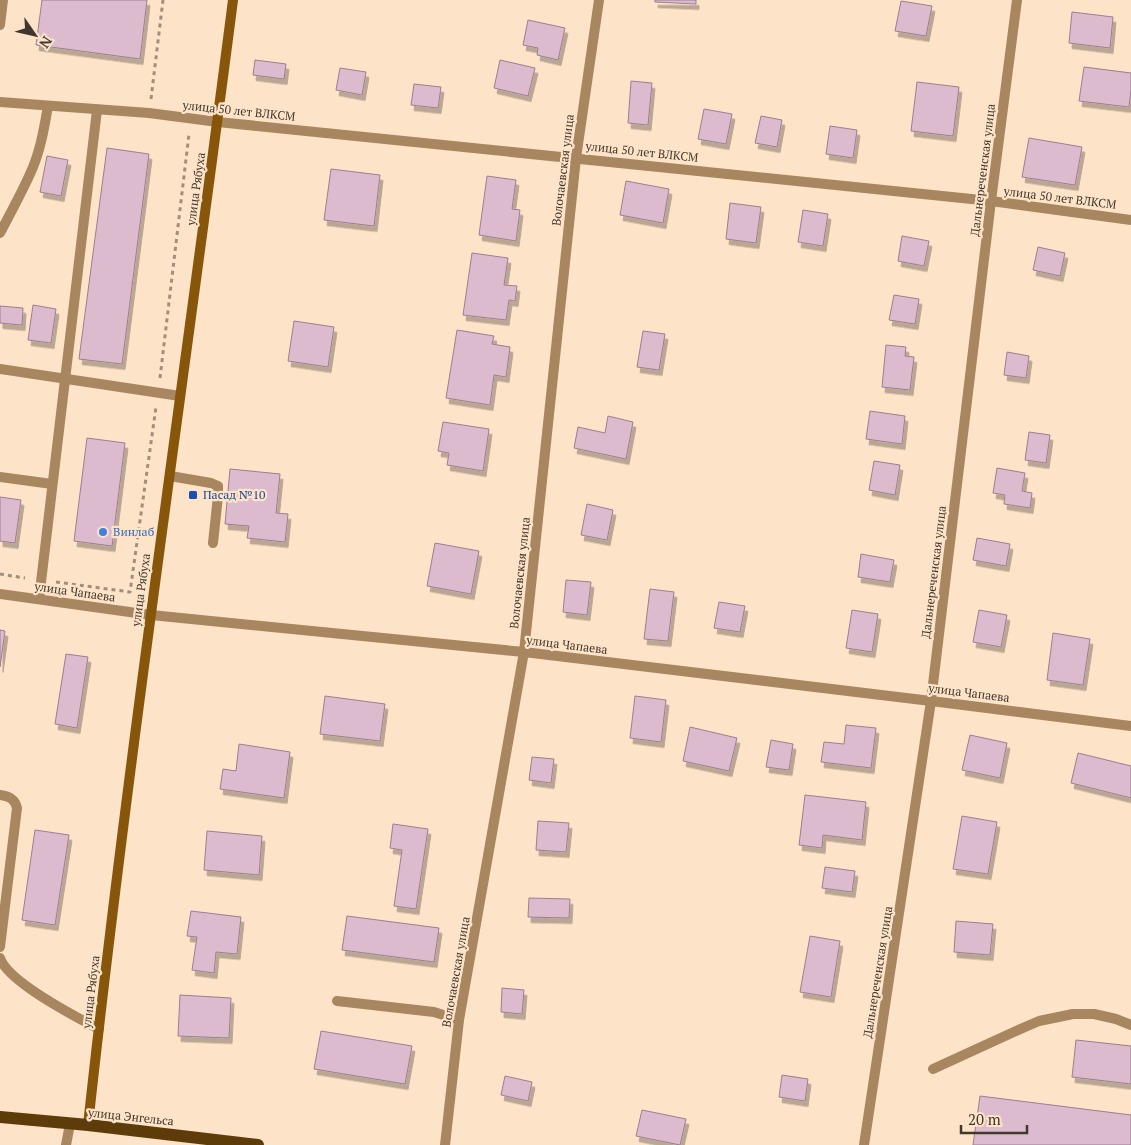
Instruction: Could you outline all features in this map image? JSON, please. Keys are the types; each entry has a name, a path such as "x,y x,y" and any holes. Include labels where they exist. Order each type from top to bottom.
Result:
{"main road":[{"name":"улица Рябуха","path":"88,1126 151,615 233,0"},
{"name":"улица Энгельса","path":"0,1117 258,1145"}],"street":[{"path":"0,25 3,0"},
{"name":"Волочаевская улица","path":"445,1145 459,1020 524,652 576,158 599,0"},
{"name":"Дальнереченская улица","path":"864,1145 931,701 991,201 1018,0"},
{"name":"улица 50 лет ВЛКСМ","path":"0,102 149,113 218,122 991,201 1131,220"},
{"path":"0,234 30,174 44,130 48,106"},
{"path":"39,599 97,110"},
{"path":"0,370 180,396"},
{"path":"170,476 211,483 218,486 213,543"},
{"path":"0,477 52,484"},
{"name":"улица Чапаева","path":"0,594 151,615 524,652 1131,726"},
{"path":"0,795 12,799 16,803 17,808 0,947"},
{"path":"0,958 10,974 35,992 61,1009 99,1029"},
{"path":"337,1001 434,1012 459,1020"},
{"path":"934,1069 1039,1021 1073,1014 1094,1014 1131,1025"},
{"path":"66,1145 70,1124"}],"path":[{"path":"149,113 163,0"}],"building":[{"path":"42,0 147,0 140,59 36,45"},
{"path":"655,0 696,0 696,4 655,2"},
{"path":"901,1 932,6 926,36 895,31"},
{"path":"1072,12 1113,17 1110,48 1069,43"},
{"path":"528,20 565,28 558,60 537,55 538,48 523,45"},
{"path":"255,60 286,64 284,79 253,75"},
{"path":"500,60 535,68 528,96 494,88"},
{"path":"1084,67 1131,73 1129,107 1079,101"},
{"path":"340,68 366,72 362,95 336,90"},
{"path":"631,81 652,83 648,125 628,123"},
{"path":"917,82 959,87 953,136 911,131"},
{"path":"414,84 441,87 438,108 411,105"},
{"path":"704,109 732,114 726,144 698,139"},
{"path":"761,116 782,120 777,147 755,143"},
{"path":"830,126 857,130 853,158 826,154"},
{"path":"1029,138 1082,147 1075,185 1022,177"},
{"path":"107,148 149,154 122,364 79,359"},
{"path":"47,156 68,160 61,196 40,192"},
{"path":"331,169 380,175 374,226 324,220"},
{"path":"487,176 516,180 512,209 520,210 516,241 479,235"},
{"path":"626,181 669,189 663,223 620,215"},
{"path":"730,203 761,207 756,243 726,239"},
{"path":"803,210 828,214 823,246 798,242"},
{"path":"902,236 929,241 924,266 898,261"},
{"path":"1038,247 1065,253 1060,276 1033,270"},
{"path":"472,253 508,258 504,285 517,286 515,301 509,300 506,320 463,315"},
{"path":"894,295 919,299 915,324 889,320"},
{"path":"33,305 56,309 51,343 28,340"},
{"path":"0,306 23,308 22,325 0,323"},
{"path":"294,321 334,327 328,367 288,361"},
{"path":"457,330 494,336 492,344 510,347 506,377 494,375 490,405 446,398"},
{"path":"643,331 665,334 659,370 637,367"},
{"path":"886,345 906,347 905,356 914,357 910,390 882,387"},
{"path":"1007,352 1029,356 1026,378 1004,375"},
{"path":"870,411 905,416 902,444 866,439"},
{"path":"608,416 633,422 626,459 574,448 578,427 605,433"},
{"path":"443,422 489,429 483,471 447,465 449,453 438,451"},
{"path":"1029,432 1050,435 1046,463 1025,460"},
{"path":"87,438 125,443 112,546 74,541"},
{"path":"874,461 900,465 895,495 869,490"},
{"path":"997,468 1025,473 1022,491 1032,493 1030,508 1004,504 1005,495 993,493"},
{"path":"230,469 280,474 276,513 288,514 285,542 247,538 249,526 225,524"},
{"path":"0,497 21,500 15,543 0,541"},
{"path":"587,504 613,510 607,540 581,535"},
{"path":"977,538 1010,544 1006,566 973,560"},
{"path":"435,543 479,551 471,594 427,586"},
{"path":"861,554 894,560 890,582 858,577"},
{"path":"566,580 591,582 587,615 563,612"},
{"path":"650,589 674,592 668,641 644,639"},
{"path":"719,602 745,606 740,632 714,628"},
{"path":"852,610 878,614 872,652 846,648"},
{"path":"979,610 1007,615 1001,647 973,642"},
{"path":"0,630 5,631 0,667"},
{"path":"1053,633 1090,639 1083,685 1047,680"},
{"path":"66,654 88,657 77,728 55,724"},
{"path":"325,696 385,704 380,741 320,734"},
{"path":"635,696 666,700 661,742 630,738"},
{"path":"846,725 876,728 871,768 821,762 824,742 844,744"},
{"path":"690,727 737,738 729,771 683,761"},
{"path":"970,735 1007,743 1000,778 962,770"},
{"path":"771,740 793,744 789,770 766,767"},
{"path":"239,744 290,752 284,798 220,789 223,769 236,771"},
{"path":"1078,753 1131,766 1131,798 1071,783"},
{"path":"532,757 554,759 551,783 529,780"},
{"path":"805,795 866,802 862,840 823,835 822,848 799,845"},
{"path":"962,816 997,822 988,874 953,869"},
{"path":"538,821 569,823 566,852 536,850"},
{"path":"393,824 428,829 416,909 394,906 402,850 390,848"},
{"path":"35,830 69,835 55,925 22,920"},
{"path":"207,831 262,836 259,875 204,870"},
{"path":"825,867 855,871 852,892 822,888"},
{"path":"529,898 570,899 569,918 528,917"},
{"path":"191,911 241,917 237,954 216,952 214,973 192,970 197,937 187,936"},
{"path":"347,916 439,928 434,962 342,950"},
{"path":"956,921 993,924 990,955 954,952"},
{"path":"810,936 840,941 831,997 800,992"},
{"path":"502,988 524,990 522,1014 501,1012"},
{"path":"180,995 231,998 229,1038 178,1036"},
{"path":"321,1031 412,1046 405,1084 314,1069"},
{"path":"1076,1040 1131,1046 1131,1084 1072,1077"},
{"path":"782,1075 808,1079 805,1101 779,1097"},
{"path":"505,1076 532,1082 528,1101 501,1095"},
{"path":"980,1096 1131,1115 1131,1145 973,1145"},
{"path":"642,1110 686,1119 680,1145 636,1136"}],"place":[{"name":"Пасад №10","path":"193,495"},
{"name":"Винлаб","path":"103,532"}]}
